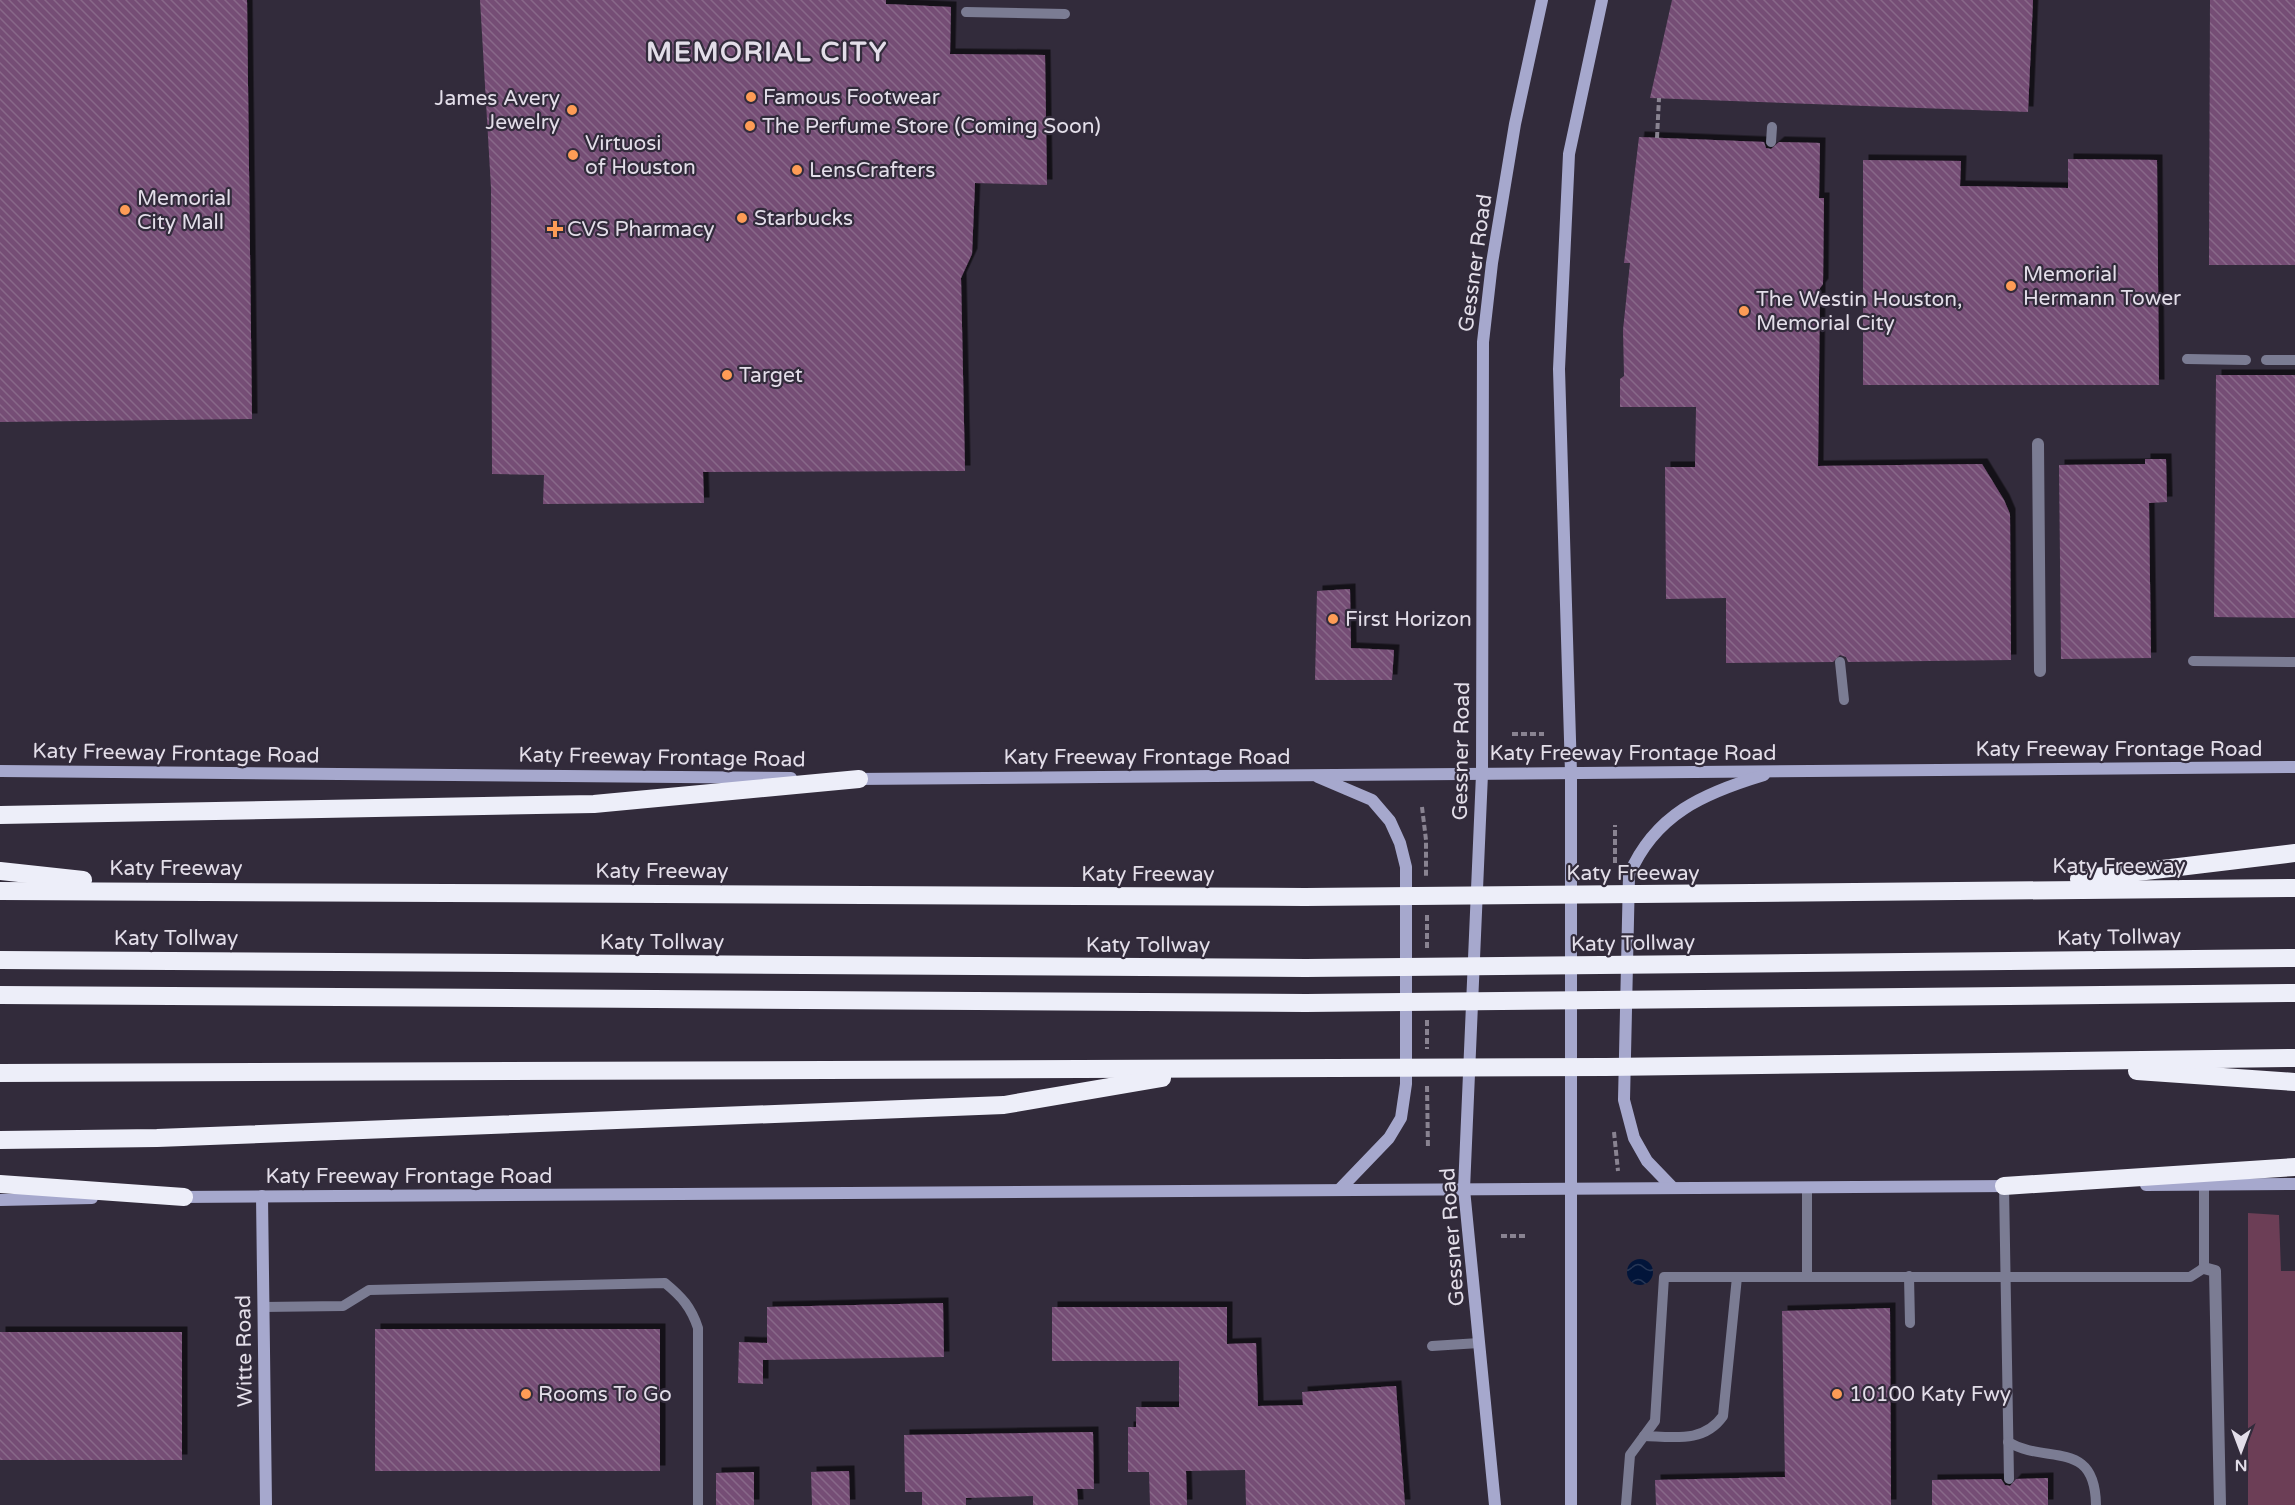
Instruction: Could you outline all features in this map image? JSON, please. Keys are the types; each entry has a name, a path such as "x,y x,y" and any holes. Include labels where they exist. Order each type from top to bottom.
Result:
{"highway":[{"path":"0,815 594,804 859,779"},
{"path":"1997,889 2295,854"},
{"path":"0,872 177,891"},
{"name":"Katy Freeway","path":"0,891 1305,897 1756,895 1997,889 2295,888"},
{"name":"Katy Tollway","path":"0,960 1306,969 2295,958"},
{"path":"0,995 1306,1003 2295,993"},
{"path":"0,1073 1305,1069 2295,1058"},
{"path":"2016,1062 2295,1082"},
{"path":"0,1140 157,1138 1004,1105 1215,1069"},
{"path":"2004,1186 2295,1167"},
{"path":"0,1184 184,1197"}],"main road":[{"name":"Gessner Road","path":"1495,1505 1464,1189 1482,774 1484,342 1492,263 1515,124 1542,0"},
{"path":"1571,1505 1571,773 1559,369 1569,154 1602,0"},
{"name":"Katy Freeway Frontage Road","path":"0,771 859,779 2295,767"},
{"path":"1673,1188 1647,1161 1634,1138 1624,1100 1629,875 1639,851 1669,818 1695,801 1722,788 1779,771"},
{"path":"1315,775 1372,800 1390,821 1406,867 1406,1084 1401,1118 1389,1138 1339,1190"},
{"name":"Katy Freeway Frontage Road","path":"0,1200 262,1196 2295,1184"},
{"name":"Witte Road","path":"262,1196 266,1505"}],"street":[{"path":"2038,444 2040,671"},
{"path":"2204,1268 2215,1271 2220,1505"}],"lane":[{"path":"966,12 1065,14"},
{"path":"1772,127 1772,142"},
{"path":"2187,359 2246,360"},
{"path":"2266,360 2295,360"},
{"path":"2193,661 2295,662"},
{"path":"1840,662 1844,700"},
{"path":"1626,1505 1630,1455 1655,1421 1664,1277 2190,1276 2204,1268 2204,1184"},
{"path":"2004,1186 2008,1479"},
{"path":"1807,1187 1808,1277"},
{"path":"1909,1276 1910,1323"},
{"path":"1644,1436 1699,1435 1714,1428 1723,1416 1737,1277"},
{"path":"263,1307 343,1305 369,1290 665,1283 683,1298 693,1311 698,1328 698,1505"},
{"path":"1432,1346 1479,1343"},
{"path":"2008,1443 2020,1450 2071,1456 2084,1466 2093,1482 2096,1505"}],"path":[{"path":"1657,138 1659,98"},
{"path":"1512,734 1544,734"},
{"path":"1501,1236 1526,1236"}],"shaded area":[{"path":"2248,1213 2279,1215 2281,1271 2295,1271 2295,1505 2248,1505"}],"water":[{"path":"1640,1259 1649,1263 1653,1272 1649,1281 1640,1285 1631,1281 1627,1272 1631,1263"}],"building":[{"name":"Memorial City Mall","path":"0,0 247,0 252,419 0,422"},
{"path":"480,0 886,0 886,4 951,7 950,54 1045,55 1047,185 975,183 972,254 961,278 965,471 703,472 704,503 543,504 544,475 492,474 491,188"},
{"path":"1672,0 2033,0 2028,112 1650,98"},
{"path":"2210,0 2295,0 2295,265 2209,265"},
{"path":"1639,137 1764,142 1766,148 1771,149 1779,142 1820,143 1819,198 1824,198 1823,284 1820,288 1818,466 1982,464 2010,514 2011,660 1848,662 1846,657 1840,655 1833,662 1726,663 1726,598 1666,599 1665,467 1695,467 1696,407 1620,407 1620,379 1624,376 1623,330 1630,263 1624,263"},
{"name":"Memorial Hermann Tower","path":"2068,159 2157,160 2159,385 1863,385 1863,160 1961,161 1960,186 2068,188"},
{"path":"2216,375 2295,375 2295,618 2214,617"},
{"path":"2145,459 2166,459 2167,502 2149,503 2151,658 2061,659 2059,465 2145,464"},
{"name":"First Horizon","path":"1350,589 1351,648 1394,650 1392,680 1315,680 1317,591"},
{"path":"943,1303 944,1357 763,1360 763,1384 738,1383 739,1342 767,1343 767,1307"},
{"path":"1052,1307 1227,1307 1227,1344 1256,1343 1258,1406 1303,1405 1302,1392 1396,1386 1405,1505 1246,1505 1245,1470 1186,1471 1187,1505 1150,1505 1149,1472 1128,1472 1128,1427 1136,1427 1136,1407 1179,1407 1179,1361 1052,1361"},
{"name":"10100 Katy Fwy","path":"1890,1308 1891,1505 1656,1505 1655,1480 1785,1477 1782,1311"},
{"path":"375,1329 660,1329 660,1471 375,1471"},
{"path":"0,1332 182,1332 182,1460 0,1460"},
{"path":"1093,1432 1094,1489 1077,1489 1078,1505 1033,1505 1033,1496 966,1498 966,1505 922,1505 922,1492 905,1492 904,1435"},
{"path":"849,1471 850,1505 812,1505 811,1472"},
{"path":"754,1472 754,1505 716,1505 716,1473"},
{"path":"2048,1478 2048,1505 1932,1505 1932,1480 2001,1479 2005,1485 2010,1486 2016,1479"}],"place":[{"name":"Famous Footwear","path":"751,97"},
{"name":"James Avery Jewelry","path":"572,110"},
{"name":"The Perfume Store (Coming Soon)","path":"750,126"},
{"name":"Virtuosi of Houston","path":"573,155"},
{"name":"LensCrafters","path":"797,170"},
{"name":"Memorial City Mall","path":"125,210"},
{"name":"Starbucks","path":"742,218"},
{"name":"CVS Pharmacy","path":"555,229"},
{"name":"Memorial Hermann Tower","path":"2011,286"},
{"name":"The Westin Houston, Memorial City","path":"1744,311"},
{"name":"Target","path":"727,375"},
{"name":"First Horizon","path":"1333,619"},
{"name":"Rooms To Go","path":"526,1394"},
{"name":"10100 Katy Fwy","path":"1837,1394"}],"district":[{"name":"MEMORIAL CITY","path":"767,52"}]}
